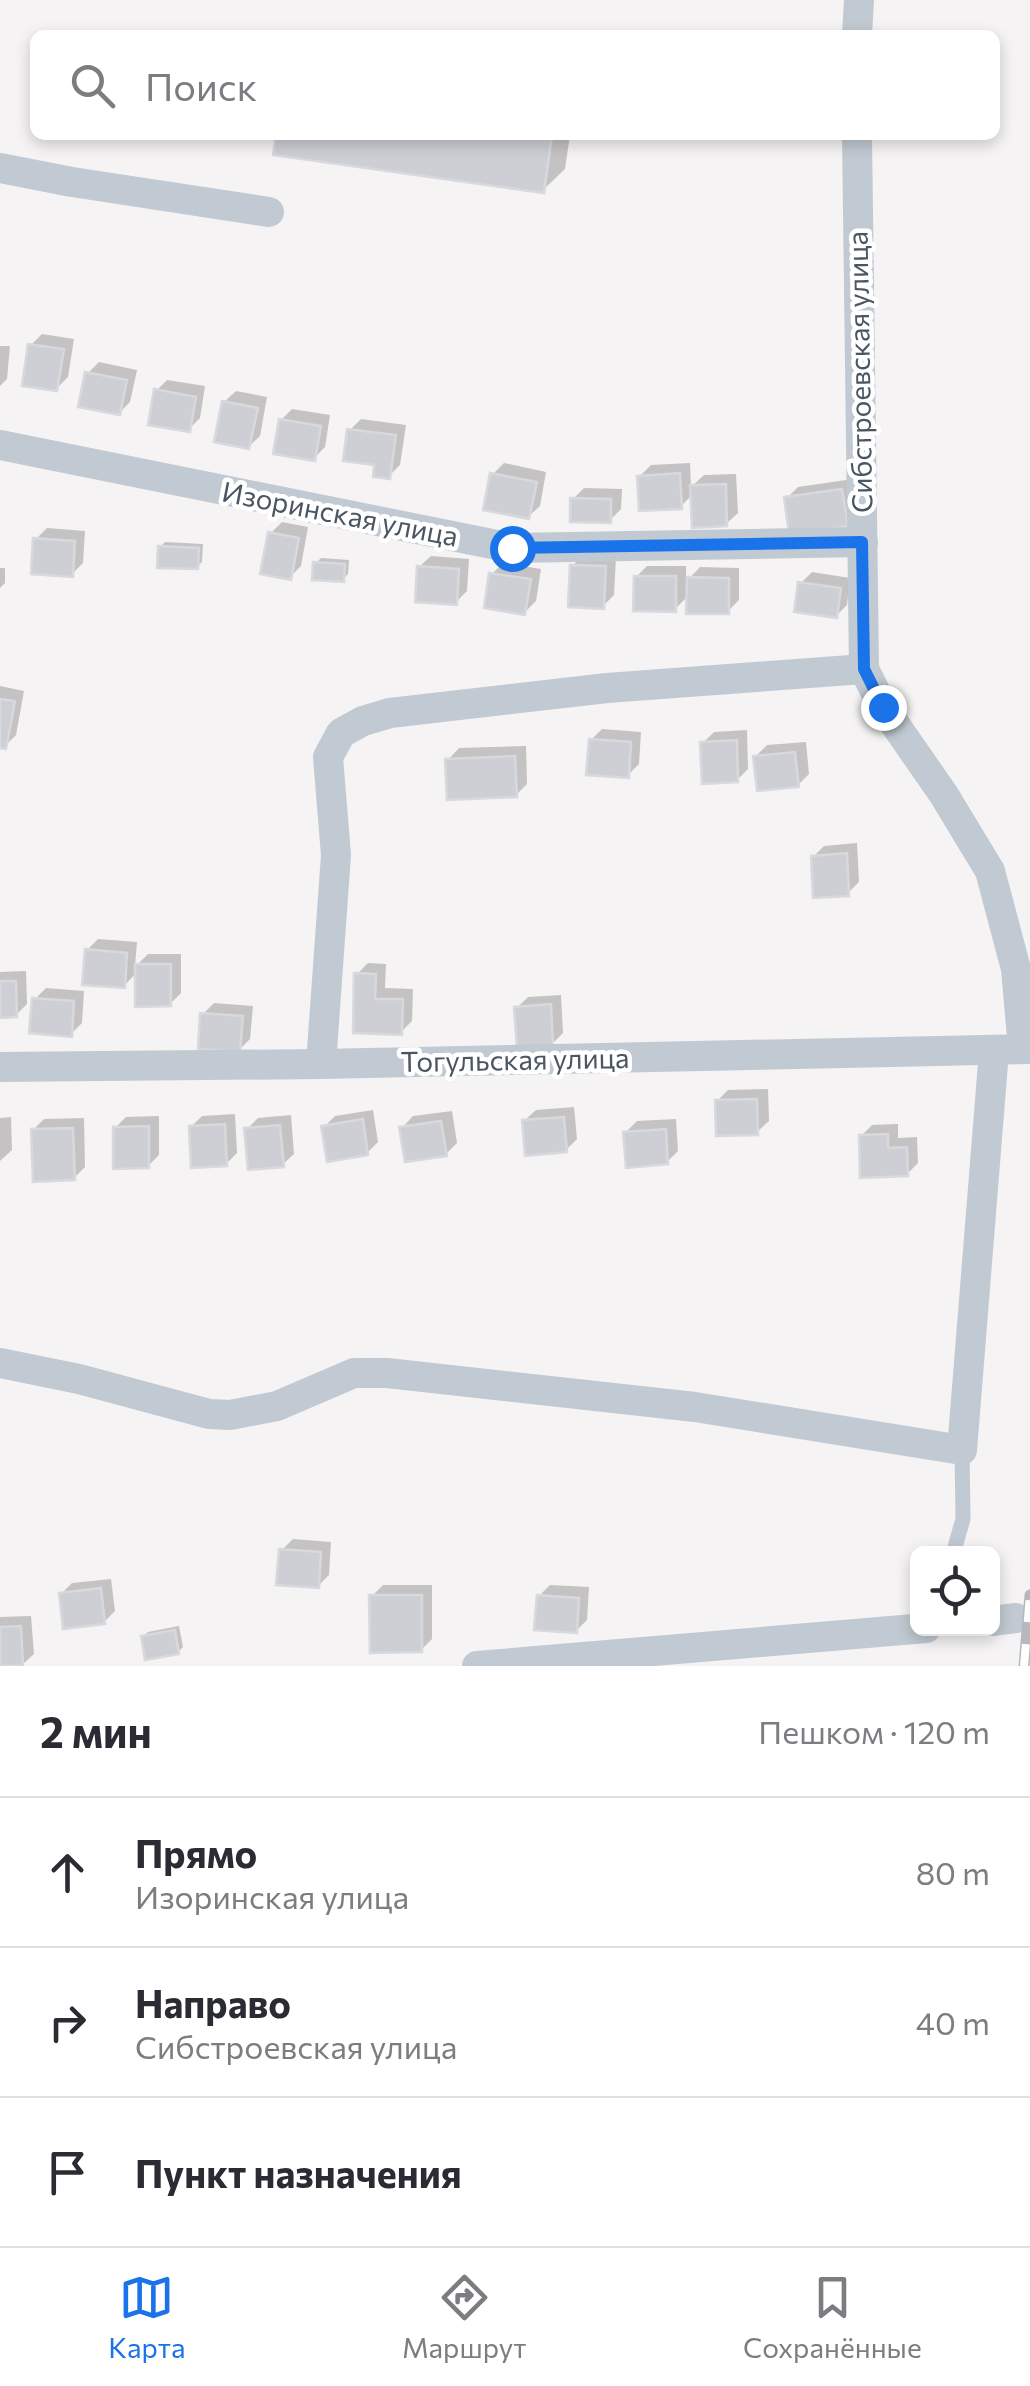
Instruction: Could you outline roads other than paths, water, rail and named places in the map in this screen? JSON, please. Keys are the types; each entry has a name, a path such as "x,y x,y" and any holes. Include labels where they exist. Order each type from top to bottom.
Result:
{"street":[{"path":"856,30 859,0"},
{"name":"Сибстроевская улица","path":"858,140 864,669 883,707 990,871 1016,969 1016,1049 962,1450"},
{"path":"0,168 269,212"},
{"name":"Изоринская улица","path":"0,445 512,548 862,542"},
{"path":"321,1064 336,855 328,757 342,733 390,712 607,688 864,669"},
{"name":"Тогульская улица","path":"0,1067 1016,1049"},
{"path":"0,1362 230,1416 276,1406 354,1373 387,1373 695,1407 962,1450"},
{"path":"477,1666 910,1629"}],"lane":[{"path":"955,1546 963,1519 962,1450"}],"railway":[{"path":"1024,1666 1030,1595"}]}
